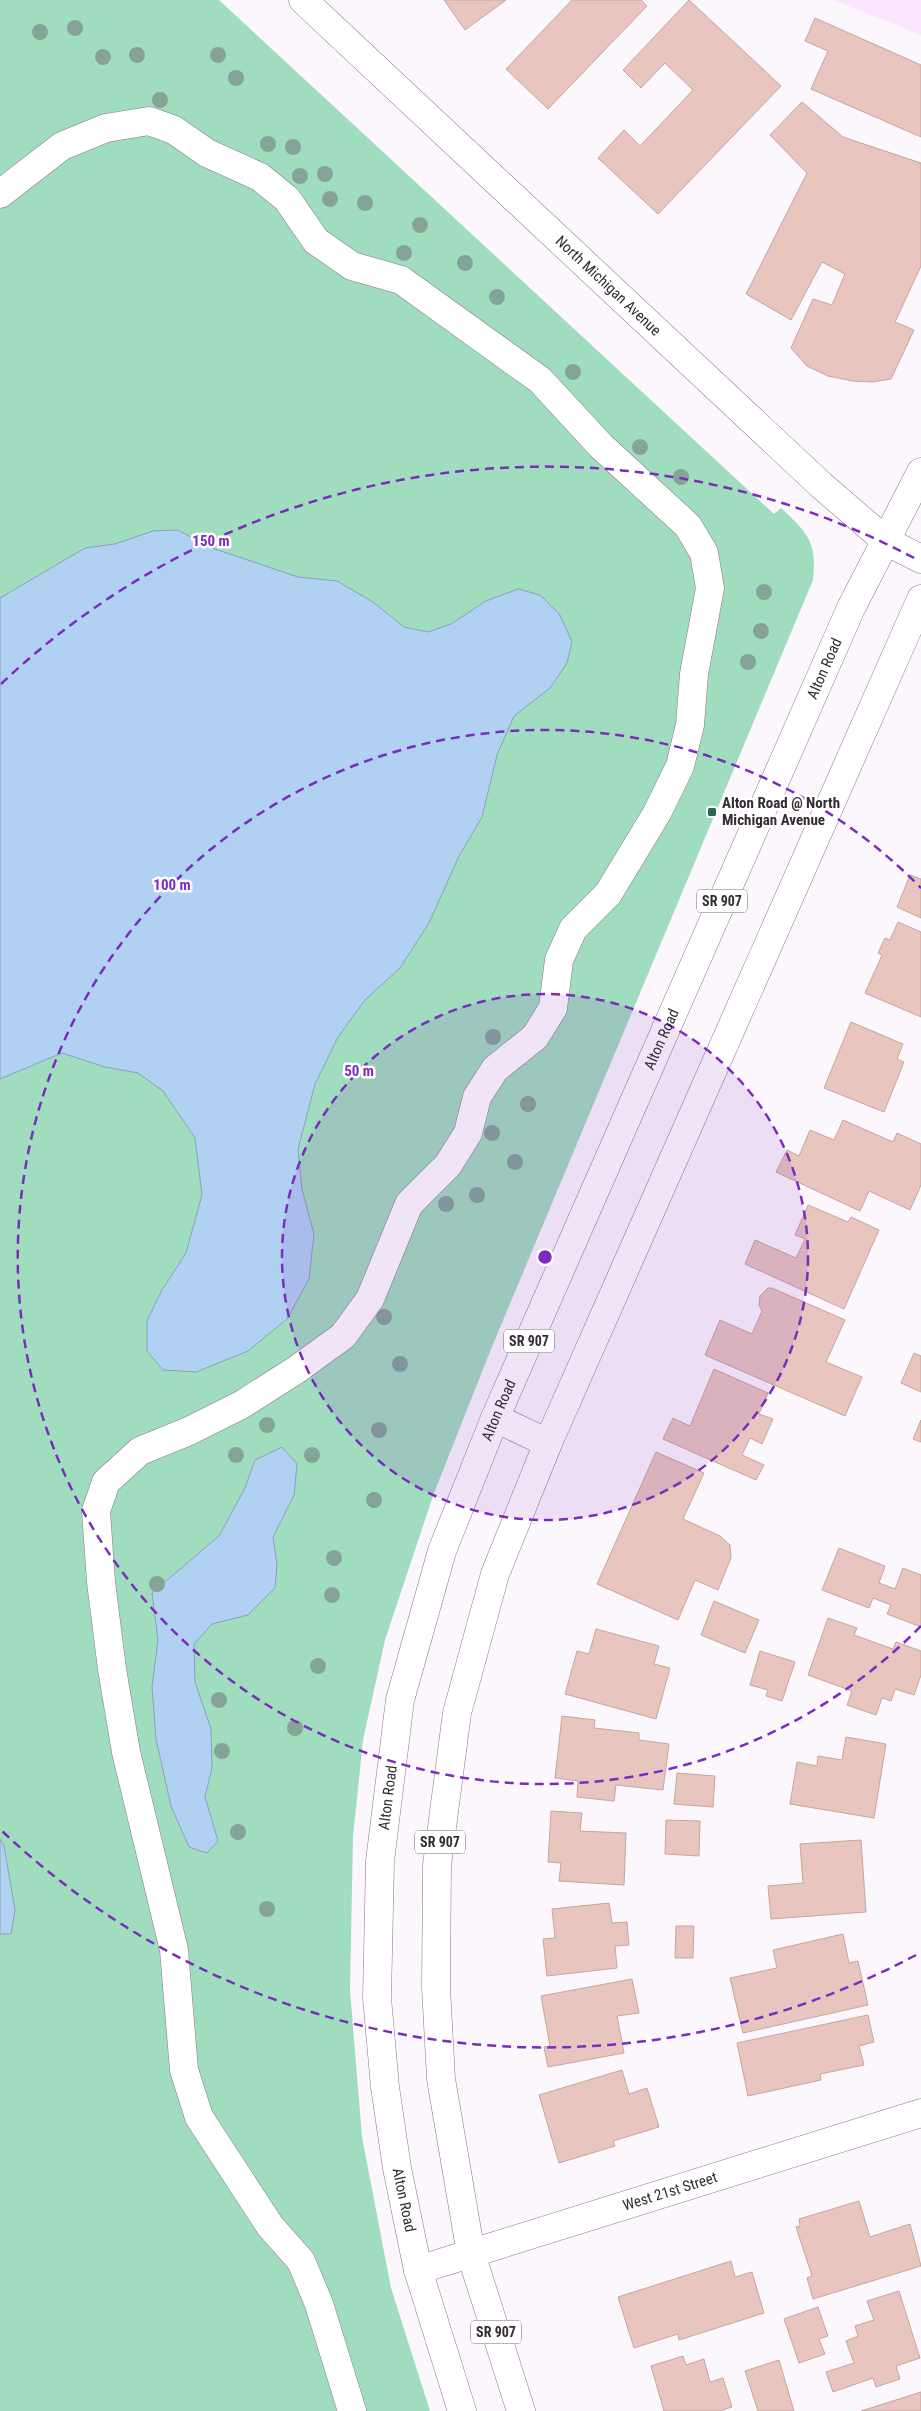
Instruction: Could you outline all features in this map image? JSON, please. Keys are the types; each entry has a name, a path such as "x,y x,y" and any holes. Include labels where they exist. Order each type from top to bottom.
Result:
{"main road":[{"name":"North Michigan Avenue","path":"303,0 821,485 886,541 921,559"},
{"path":"0,194 62,146 106,128 148,121 174,130 207,153 260,177 287,200 316,241 352,266 401,280 540,380 601,446 688,526 704,554 710,588 694,674 690,725 680,766 656,814 608,894 573,929 559,960 553,1008 535,1037 495,1069 477,1097 468,1133 448,1165 409,1204 370,1299 343,1336 296,1370 241,1405 189,1432 140,1451 106,1482 96,1511 101,1582 112,1669 126,1752 174,1950 184,2070 199,2118 270,2226 300,2261 319,2304 352,2411"},
{"name":"Alton Road","path":"462,2411 418,2270 396,2168 385,2086 378,1998 380,1861 400,1700 442,1551 495,1418 851,608 921,472"},
{"name":"SR 907","path":"521,2411 470,2254 441,2078 436,1986 437,1865 457,1713 495,1574 548,1443 921,599"},
{"path":"495,1418 548,1443"},
{"name":"West 21st Street","path":"418,2270 921,2113"}],"shaded area":[{"path":"833,0 921,0 921,35"}],"green space":[{"path":"0,0 219,0 774,514 781,508 798,524 809,539 812,547 813,580 491,1349 434,1493 385,1640 363,1740 353,1837 350,1990 362,2137 391,2288 430,2411 0,2411"}],"water":[{"path":"178,530 209,547 298,577 337,581 373,602 404,627 428,632 451,624 486,601 518,589 540,595 560,615 572,642 567,663 550,688 514,716 497,755 482,817 459,856 429,923 400,968 365,1000 338,1037 315,1084 298,1149 302,1189 314,1234 309,1279 287,1319 248,1351 196,1372 163,1370 147,1351 147,1321 162,1290 186,1253 202,1195 195,1138 163,1091 138,1073 105,1067 62,1053 0,1079 0,598 85,548 115,544 153,531"},
{"path":"282,1447 297,1464 294,1495 273,1537 277,1565 275,1588 248,1615 212,1624 194,1644 195,1682 211,1729 212,1768 205,1797 218,1841 207,1853 189,1847 171,1806 156,1739 152,1687 158,1640 152,1593 219,1536 245,1488 255,1460"},
{"path":"0,1839 4,1846 15,1910 11,1934 0,1934"}],"building":[{"path":"444,0 506,0 465,30"},
{"path":"572,0 641,0 647,6 548,109 506,69"},
{"path":"689,0 781,86 658,214 598,158 624,130 640,146 693,90 665,63 641,88 623,70"},
{"path":"815,18 921,65 921,137 811,89 828,51 805,41"},
{"path":"802,102 843,137 921,163 921,266 895,322 914,330 891,379 872,382 853,381 828,376 807,366 791,348 813,299 832,305 845,274 822,262 791,320 746,294 807,173 770,135"},
{"path":"910,875 921,879 921,918 897,907"},
{"path":"898,922 921,932 921,1017 865,993 882,955 878,953 885,938 890,940"},
{"path":"851,1022 903,1044 897,1059 904,1062 884,1112 824,1088"},
{"path":"843,1120 893,1142 897,1133 921,1144 921,1185 910,1210 869,1191 860,1211 776,1172 787,1150 799,1156 810,1130 834,1140"},
{"path":"808,1205 848,1222 851,1217 879,1230 844,1309 745,1264 755,1240 796,1258 805,1239 795,1235"},
{"path":"768,1288 772,1288 845,1320 826,1362 862,1377 845,1416 705,1355 720,1320 752,1334 762,1311 759,1305 760,1296"},
{"path":"914,1353 921,1356 921,1392 901,1383"},
{"path":"714,1369 768,1393 759,1414 773,1419 762,1444 750,1438 742,1455 764,1465 756,1480 663,1439 673,1418 690,1426"},
{"path":"921,1420 921,1442 913,1439"},
{"path":"656,1452 704,1473 683,1519 720,1536 730,1545 731,1558 718,1590 695,1580 678,1620 597,1584"},
{"path":"839,1548 885,1566 879,1583 895,1589 903,1568 921,1575 921,1627 887,1614 891,1605 873,1598 869,1608 822,1590"},
{"path":"714,1601 759,1620 745,1653 701,1635"},
{"path":"828,1618 857,1628 854,1635 893,1649 896,1642 921,1651 921,1675 914,1695 895,1689 891,1701 882,1698 876,1715 847,1705 852,1691 808,1675"},
{"path":"596,1629 659,1646 654,1664 670,1668 656,1719 565,1694 577,1651 589,1654"},
{"path":"760,1651 795,1662 782,1701 766,1696 768,1690 750,1685"},
{"path":"562,1716 595,1720 594,1728 639,1733 639,1740 669,1744 663,1790 616,1785 614,1801 577,1797 578,1781 555,1778"},
{"path":"846,1737 886,1744 874,1818 790,1804 797,1762 817,1766 818,1756 842,1760"},
{"path":"677,1773 715,1776 713,1807 674,1804"},
{"path":"551,1811 582,1813 580,1831 626,1833 624,1885 559,1881 561,1863 548,1862"},
{"path":"666,1820 700,1821 699,1856 665,1854"},
{"path":"861,1840 866,1912 771,1919 768,1886 803,1883 800,1844"},
{"path":"609,1903 612,1923 627,1922 629,1945 615,1946 617,1968 547,1976 543,1939 555,1938 552,1909"},
{"path":"676,1926 694,1926 693,1958 675,1958"},
{"path":"843,1934 849,1963 858,1961 868,2005 743,2033 730,1978 777,1968 773,1950"},
{"path":"632,1979 639,2013 617,2016 624,2053 548,2067 544,2047 550,2046 541,1996"},
{"path":"868,2015 874,2042 859,2046 864,2065 820,2074 821,2080 748,2096 737,2043"},
{"path":"622,2070 629,2094 647,2088 659,2127 613,2141 615,2146 559,2163 539,2095"},
{"path":"859,2201 870,2237 910,2224 921,2266 813,2299 807,2278 812,2276 796,2227 800,2226 799,2219"},
{"path":"731,2261 735,2277 752,2272 764,2313 679,2340 678,2334 634,2348 618,2297"},
{"path":"899,2291 920,2358 896,2366 900,2379 876,2387 873,2378 833,2392 826,2372 854,2363 846,2341 858,2336 855,2326 874,2320 867,2301"},
{"path":"818,2307 828,2336 819,2339 825,2354 799,2363 784,2319"},
{"path":"683,2356 686,2365 704,2359 710,2382 723,2378 732,2407 719,2411 664,2411 651,2366"},
{"path":"779,2360 794,2411 758,2411 745,2371"},
{"path":"921,2392 921,2411 861,2411"}],"place":[{"name":"Alton Road @ North Michigan Avenue","path":"712,812"}]}
